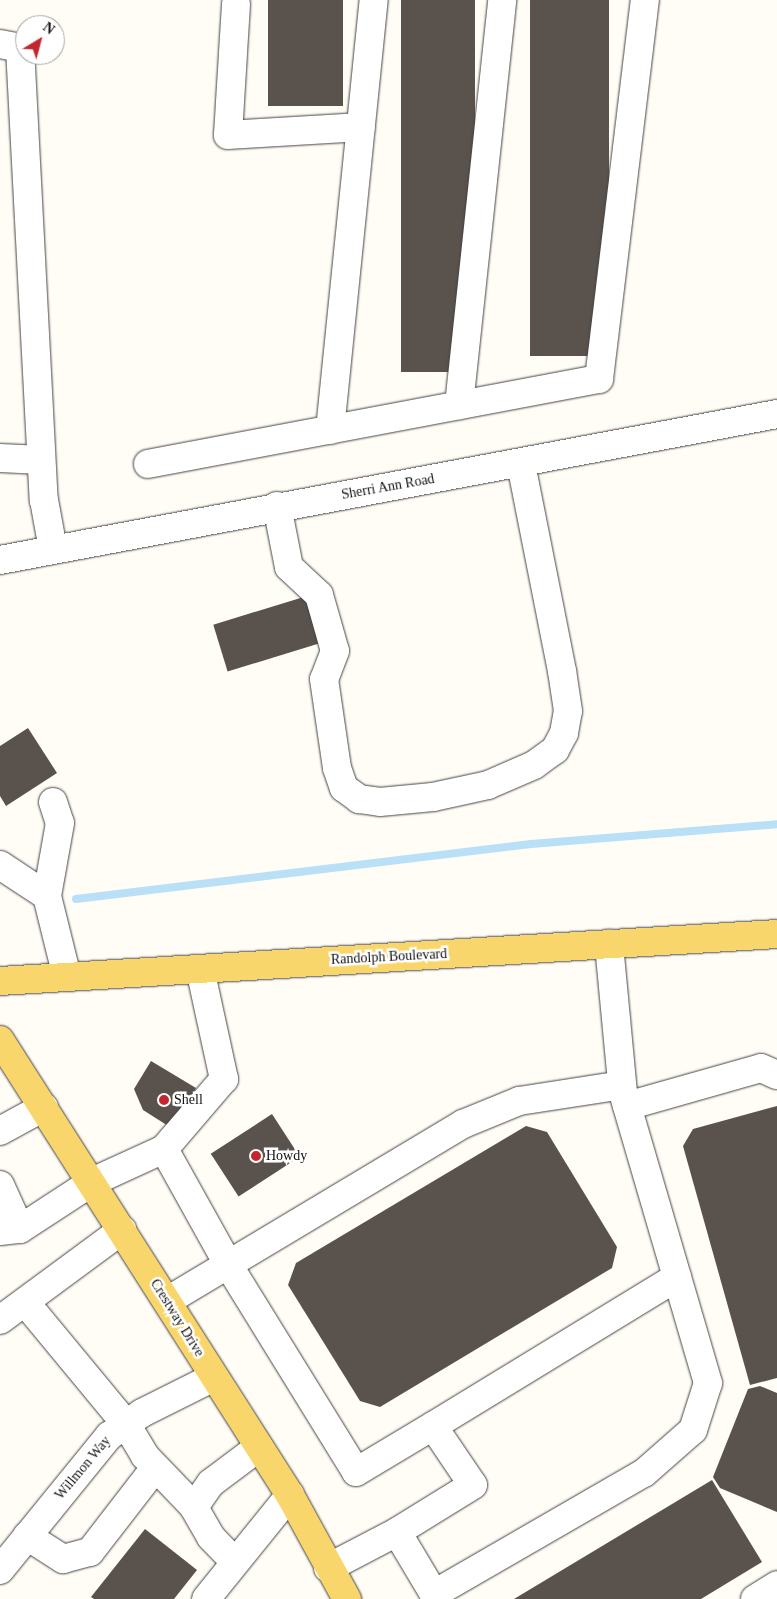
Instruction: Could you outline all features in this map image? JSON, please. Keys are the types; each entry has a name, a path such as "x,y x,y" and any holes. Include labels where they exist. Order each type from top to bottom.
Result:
{"main road":[{"name":"Randolph Boulevard","path":"0,981 777,934"},
{"name":"Crestway Drive","path":"0,1040 290,1495 328,1568 347,1599"}],"street":[{"path":"330,430 374,0"},
{"path":"459,405 502,0"},
{"path":"148,464 599,379 644,0"},
{"path":"236,4 228,135 361,127"},
{"path":"0,44 20,48 41,460 53,549"},
{"name":"Sherri Ann Road","path":"0,560 277,506 520,463 777,414"},
{"path":"0,458 41,460"},
{"path":"277,506 288,567 319,596 335,652 324,679 337,768 344,788 359,800 380,802 433,797 488,784 534,765 555,750 564,733 568,711 562,671 520,463"},
{"path":"53,802 60,823 47,896 66,977"},
{"path":"0,864 47,896"},
{"path":"397,1532 435,1597 644,1473 694,1430 708,1383 624,1095 609,944"},
{"path":"0,1185 10,1230 92,1182 164,1148 224,1078 200,969"},
{"path":"167,1301 229,1266 463,1124 519,1101 624,1095 762,1068 777,1075"},
{"path":"0,1131 44,1107"},
{"path":"164,1148 229,1266 356,1472 677,1277"},
{"path":"0,1320 122,1230"},
{"path":"25,1302 126,1424 155,1468 194,1507 211,1537 235,1562"},
{"name":"Willmon Way","path":"0,1570 109,1436 126,1424 214,1377"},
{"path":"328,1568 397,1532 473,1485 433,1426"},
{"path":"194,1507 211,1483 259,1447"},
{"path":"27,1536 63,1559 90,1552 155,1468"},
{"path":"206,1599 290,1495"},
{"path":"755,1599 777,1585"}],"building":[{"path":"268,0 343,0 343,106 268,106"},
{"path":"401,0 475,0 475,372 401,372"},
{"path":"530,0 609,0 609,356 530,356"},
{"path":"307,596 321,643 228,672 213,625"},
{"path":"28,728 57,773 6,806 0,796 0,746"},
{"name":"Shell","path":"151,1061 196,1088 173,1129 143,1110 134,1089"},
{"path":"777,1106 777,1378 750,1385 683,1146 693,1129"},
{"name":"Howdy","path":"272,1114 300,1157 239,1197 211,1154"},
{"path":"526,1126 547,1132 617,1247 612,1268 380,1407 360,1401 288,1285 296,1263"},
{"path":"760,1386 777,1393 777,1512 720,1488 713,1477 748,1389"},
{"path":"712,1480 762,1562 701,1599 514,1599"},
{"path":"145,1529 197,1570 174,1599 94,1599 91,1597"}],"waterway":[{"path":"76,899 531,844 777,824"}],"place":[{"name":"Shell","path":"164,1100"},
{"name":"Howdy","path":"256,1156"}]}
